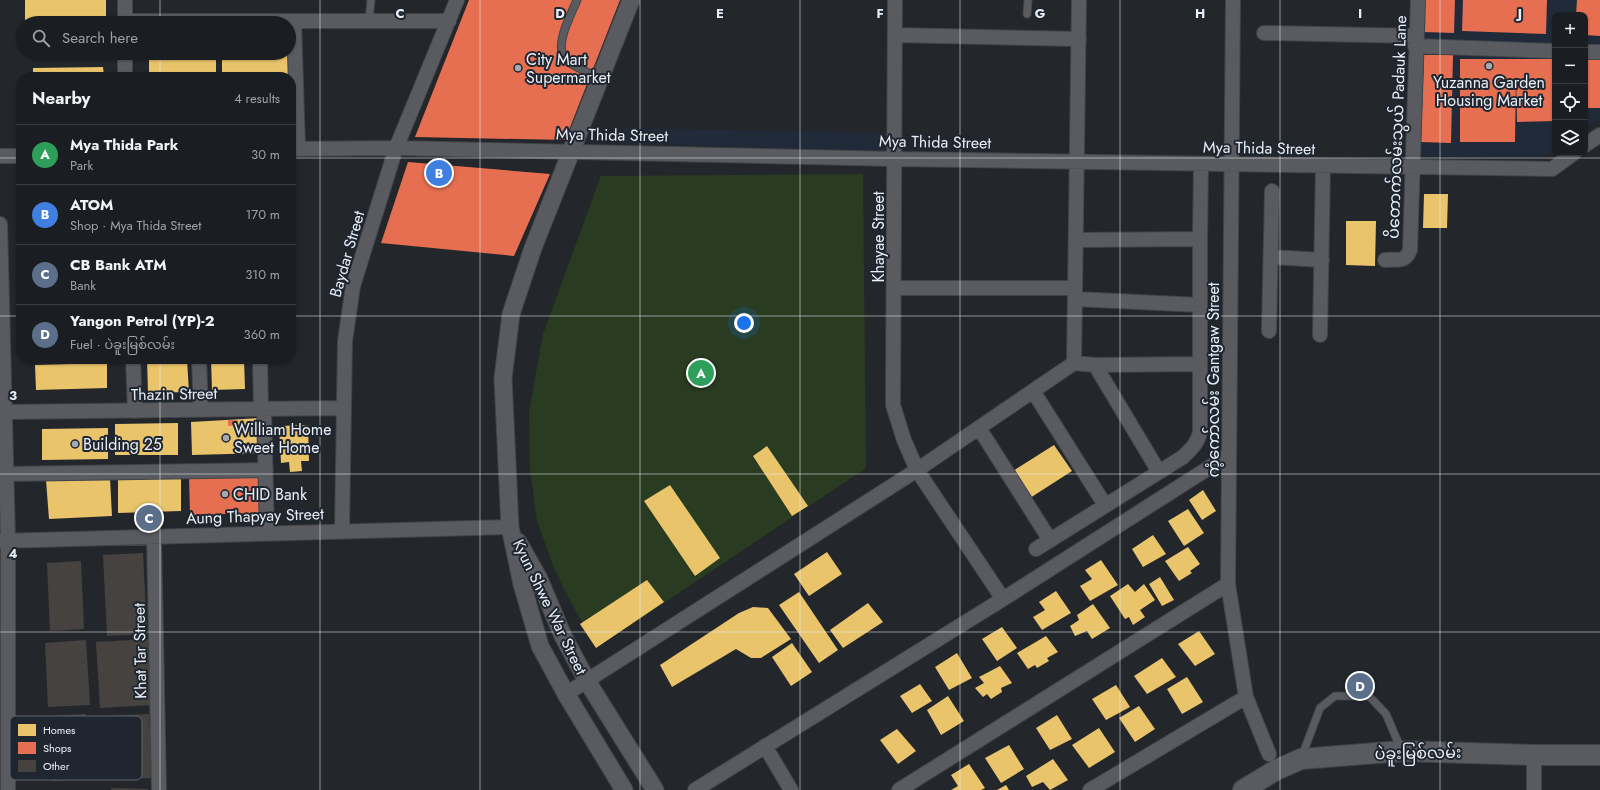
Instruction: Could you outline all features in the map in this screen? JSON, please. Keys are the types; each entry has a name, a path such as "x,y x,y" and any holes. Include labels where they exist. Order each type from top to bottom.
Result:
{"main road":[{"name":"ပဲခူးမြစ်လမ်း","path":"1243,790 1276,770 1301,759 1402,751 1600,755"}],"street":[{"path":"125,0 125,16"},
{"name":"Baydar Street","path":"342,531 345,341 353,286 396,148 457,0"},
{"path":"510,527 503,378 511,314 533,248 573,151 631,0"},
{"name":"Khayae Street","path":"896,0 893,405 904,440 917,470 1002,600"},
{"path":"1074,363 1078,161 1079,0"},
{"name":"ကံ့ကော်လမ်း Gantgaw Street","path":"1233,0 1228,584 1246,697 1269,754"},
{"name":"ပိတောက်လမ်းသွယ် Padauk Lane","path":"1385,260 1402,259 1407,257 1410,250 1418,0"},
{"path":"296,21 449,21"},
{"path":"1264,33 1416,41 1552,51"},
{"path":"896,35 1079,39"},
{"path":"1588,52 1600,52"},
{"path":"125,60 125,72"},
{"path":"294,60 294,72"},
{"path":"1588,144 1600,135"},
{"name":"Mya Thida Street","path":"296,149 396,148 895,159 1552,169 1570,156"},
{"path":"0,156 16,156"},
{"path":"1036,549 1183,457 1193,448 1199,438 1201,164"},
{"path":"1320,335 1323,166"},
{"path":"1269,331 1272,191"},
{"path":"0,224 6,412 4,718 8,790"},
{"path":"1076,240 1200,239"},
{"path":"1271,258 1322,260"},
{"path":"894,288 1075,293 1200,305"},
{"path":"566,694 917,470 1074,363 1094,365 1200,364"},
{"path":"133,364 134,411"},
{"path":"199,364 200,407"},
{"path":"260,364 267,532"},
{"path":"1094,365 1159,472"},
{"path":"1033,391 1105,505"},
{"name":"Thazin Street","path":"6,412 134,411 200,407 262,409 343,408"},
{"path":"979,428 1050,540"},
{"path":"695,790 1002,600 1229,456"},
{"path":"6,474 264,470"},
{"name":"Aung Thapyay Street","path":"4,541 267,532 510,527"},
{"name":"Kyun Shwe War Street","path":"510,527 539,579 563,636 587,681 655,790"},
{"name":"Kyun Shwe War Street","path":"510,527 522,584 540,646 566,694 624,790"},
{"name":"Khat Tar Street","path":"154,536 160,790"},
{"path":"899,790 1228,584"},
{"path":"1090,790 1246,697"},
{"path":"765,746 791,790"},
{"path":"1534,754 1534,790"}],"lane":[{"path":"369,21 371,0"},
{"path":"577,0 561,40 561,52 566,60 600,79"},
{"path":"1028,0 1028,14"},
{"path":"1301,759 1320,708 1335,696 1369,696 1386,714 1402,751"}],"shaded area":[{"name":"Yuzanna Garden Housing Market","path":"1424,0 1600,0 1600,118 1588,126 1588,12 1552,12 1552,150 1543,157 1420,156"},
{"path":"624,128 886,133 886,151 617,143"}],"green space":[{"path":"863,174 866,468 596,648 564,589 552,563 537,521 530,469 529,412 543,334 601,176"}],"building: Homes":[{"path":"25,0 106,0 106,16 25,16"},
{"path":"149,60 216,60 216,72 149,72"},
{"path":"222,60 291,60 294,72 222,72"},
{"path":"103,67 104,72 33,72 33,68"},
{"path":"1424,194 1448,194 1447,228 1423,228"},
{"path":"1346,221 1376,221 1375,266 1346,265"},
{"path":"107,364 107,388 36,390 35,365"},
{"path":"147,364 187,364 189,392 148,393"},
{"path":"211,364 244,364 245,389 212,390"},
{"name":"William Home Sweet Home","path":"260,418 261,453 192,455 191,422"},
{"path":"178,423 178,455 115,455 115,424"},
{"path":"308,425 309,461 301,461 302,471 290,472 289,462 281,463 279,426"},
{"name":"Building 25","path":"108,428 108,459 42,460 42,429"},
{"path":"1054,445 1072,471 1030,498 1013,471"},
{"path":"767,446 808,506 792,516 753,456"},
{"path":"181,477 181,511 118,513 118,479"},
{"path":"110,478 112,516 49,519 46,480"},
{"path":"670,485 720,558 695,576 644,501"},
{"path":"1203,490 1216,511 1202,520 1189,500"},
{"path":"1188,509 1204,533 1184,546 1168,521"},
{"path":"1153,535 1166,554 1143,567 1132,549"},
{"path":"1188,547 1200,564 1190,571 1192,573 1179,581 1165,561"},
{"path":"827,552 842,574 809,596 794,574"},
{"path":"1101,560 1118,585 1090,601 1080,586 1092,579 1085,570"},
{"path":"1160,577 1174,600 1162,606 1149,584"},
{"path":"647,580 664,602 596,648 580,624"},
{"path":"1128,584 1135,592 1144,584 1155,600 1140,610 1145,617 1133,625 1129,617 1125,619 1110,596"},
{"path":"1056,591 1071,613 1042,630 1033,617 1045,610 1039,602"},
{"path":"799,592 838,650 819,663 779,605"},
{"path":"868,603 883,622 843,648 830,630"},
{"path":"1093,604 1110,628 1092,639 1087,631 1075,636 1070,626 1079,620 1077,615"},
{"path":"753,607 768,608 791,639 761,658 751,658 736,649 672,687 660,665 739,613"},
{"path":"1002,627 1017,648 997,661 982,639"},
{"path":"1199,631 1215,654 1195,666 1178,644"},
{"path":"1046,636 1058,652 1047,658 1049,661 1037,668 1035,665 1028,669 1017,653"},
{"path":"792,643 812,672 791,686 772,657"},
{"path":"957,653 972,678 949,690 935,667"},
{"path":"1162,658 1176,677 1147,694 1134,676"},
{"path":"1000,666 1012,683 1001,688 1002,692 991,699 987,694 983,697 975,688 984,683 979,677"},
{"path":"1187,677 1203,702 1182,714 1167,689"},
{"path":"920,684 932,701 912,713 900,696"},
{"path":"1116,685 1130,707 1106,720 1092,699"},
{"path":"948,696 964,721 941,735 927,710"},
{"path":"1139,706 1155,729 1135,742 1119,718"},
{"path":"1057,715 1072,739 1050,750 1036,728"},
{"path":"1099,728 1115,752 1089,768 1072,745"},
{"path":"897,729 916,751 898,764 880,740"},
{"path":"1009,745 1024,769 1001,783 985,758"},
{"path":"1053,759 1068,780 1050,790 1043,782 1032,787 1026,776"},
{"path":"969,764 985,788 981,790 951,790 958,786 951,775"},
{"path":"1006,785 1009,790 997,790"}],"building: Shops":[{"name":"City Mart Supermarket","path":"469,0 620,0 565,140 415,137"},
{"path":"1425,0 1455,0 1454,33 1424,32"},
{"path":"1463,0 1547,0 1546,34 1462,31"},
{"path":"1577,0 1600,0 1600,36 1588,35 1588,12 1576,12"},
{"path":"1424,55 1453,55 1451,143 1421,142"},
{"path":"1460,59 1552,59 1552,121 1517,122 1516,75 1515,142 1460,142"},
{"path":"1588,60 1600,60 1600,108 1588,108"},
{"path":"408,162 550,174 514,256 381,243"},
{"path":"228,420 238,420 238,425 228,426"},
{"name":"CHID Bank","path":"261,474 261,513 190,515 189,475"},
{"path":"147,515 152,515 152,520 147,521"}],"building: Other":[{"path":"143,553 147,634 107,636 103,555"},
{"path":"81,561 84,629 50,631 47,563"},
{"path":"148,639 151,705 100,708 96,642"},
{"path":"86,640 90,705 48,707 45,643"},
{"path":"86,714 86,716 48,716"},
{"path":"149,714 153,778 142,778 142,716 106,716"},
{"path":"111,788 148,789 148,790 111,790"}],"place":[{"name":"Yuzanna Garden Housing Market","path":"1489,66"},
{"name":"City Mart Supermarket","path":"518,68"},
{"name":"ATOM","path":"439,173"},
{"name":"Mya Thida Park","path":"701,373"},
{"name":"William Home Sweet Home","path":"226,438"},
{"name":"Building 25","path":"75,444"},
{"name":"CHID Bank","path":"225,494"},
{"name":"CB Bank ATM","path":"149,518"},
{"name":"Yangon Petrol (YP)-2","path":"1360,686"}]}
